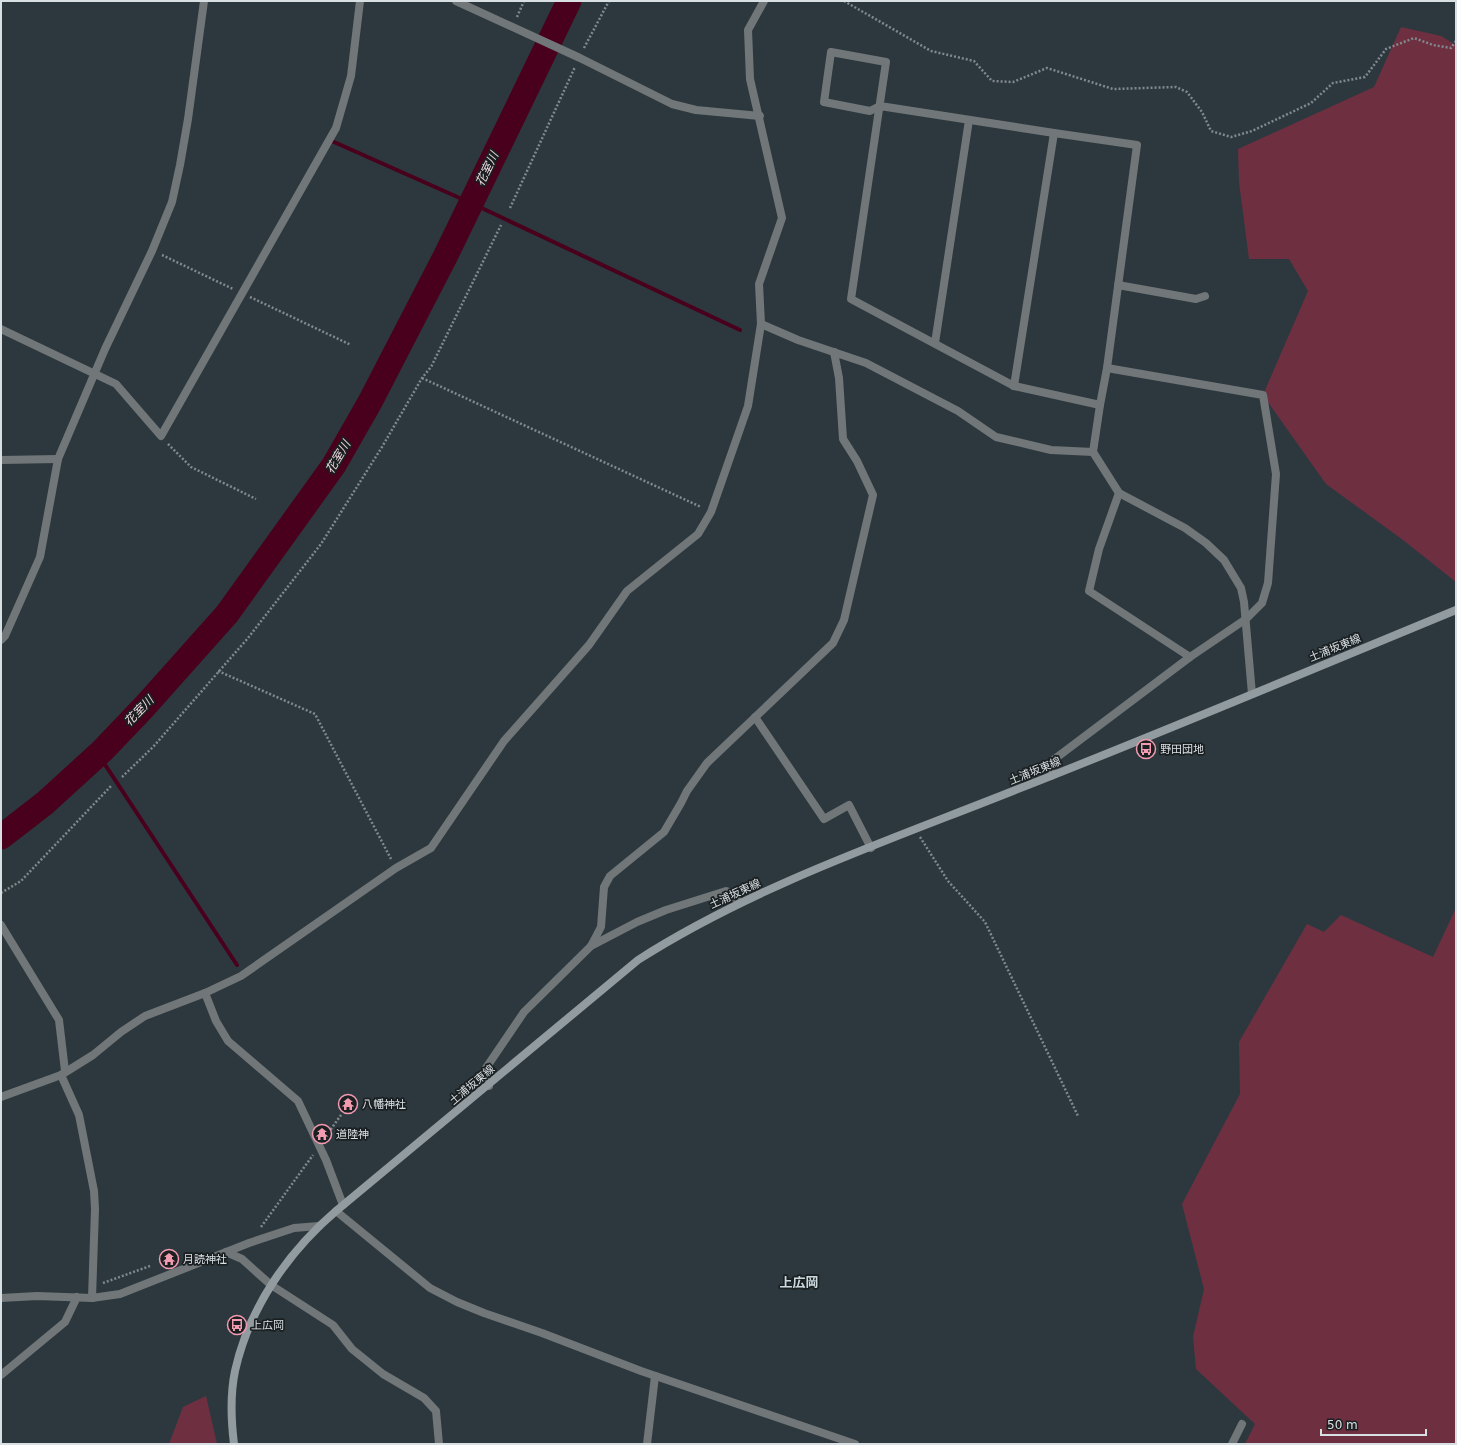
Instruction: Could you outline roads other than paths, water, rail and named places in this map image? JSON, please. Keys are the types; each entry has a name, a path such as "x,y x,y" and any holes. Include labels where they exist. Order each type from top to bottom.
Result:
{"main road":[{"name":"土浦坂東線","path":"234,1444 231,1410 234,1372 245,1338 271,1285 295,1252 319,1226 340,1208 489,1086 595,994 638,960 675,937 740,903 871,848 1456,610"}],"street":[{"path":"1,640 5,636 40,557 58,459 94,373 152,251 172,202 180,165 204,1"},
{"path":"1,329 116,384 161,436 336,128 351,76 360,1"},
{"path":"456,1 580,58 672,104 696,110 760,116"},
{"path":"1,1097 63,1073 93,1055 121,1032 145,1016 205,993 241,976 396,868 431,848 504,741 589,645 627,591 698,534 711,512 748,406 761,324 759,284 782,218 760,116 750,79 748,30 764,1"},
{"path":"1100,405 1014,386 935,342 851,299 880,106 886,62 831,52 824,102 870,110 880,106 1137,145 1107,368 1093,452 1119,493 1185,528 1206,543 1224,560 1241,588 1246,619 1252,694"},
{"path":"935,342 969,120"},
{"path":"1014,386 1054,133"},
{"path":"1118,285 1196,298 1205,296"},
{"path":"761,324 798,340 866,363 958,411 996,437 1051,450 1093,452"},
{"path":"592,946 601,927 604,887 610,876 664,832 697,775 755,717 833,644 838,636 844,620 873,495 843,439 839,378 834,352"},
{"path":"1051,776 1052,761 1190,657 1246,619 1262,603 1268,583 1276,474 1263,395 1107,368"},
{"path":"1,460 58,459"},
{"path":"1119,493 1099,550 1089,591 1190,657"},
{"path":"755,717 824,819 849,805 871,848"},
{"path":"489,1086 486,1068 524,1012 592,946 637,922 666,910 726,890 731,893 740,903"},
{"path":"1,925 59,1020 63,1073 79,1115 94,1191 93,1294"},
{"path":"205,993 216,1021 228,1041 298,1101 320,1146 340,1208 430,1288 484,1313 542,1333 655,1376 855,1444"},
{"path":"1,1298 37,1296 77,1297 93,1294 120,1294 249,1243 294,1228 319,1226"},
{"path":"226,1252 242,1259 271,1285 332,1325 352,1349 383,1374 424,1398 436,1410 439,1444"},
{"path":"1,1375 65,1322 77,1297"},
{"path":"647,1444 655,1376"},
{"path":"1232,1444 1242,1424"}],"waterway":[{"name":"花室川","path":"1,837 45,803 102,751 145,706 227,614 334,465 370,402 446,255 569,1"},
{"path":"334,142 471,203 740,330"},
{"path":"98,754 237,965"}],"place":[{"name":"野田団地","path":"1146,749"},
{"name":"八幡神社","path":"348,1104"},
{"name":"道陸神","path":"322,1134"},
{"name":"月読神社","path":"169,1259"},
{"name":"上広岡","path":"237,1325"}],"district":[{"name":"上広岡","path":"799,1282"}]}
